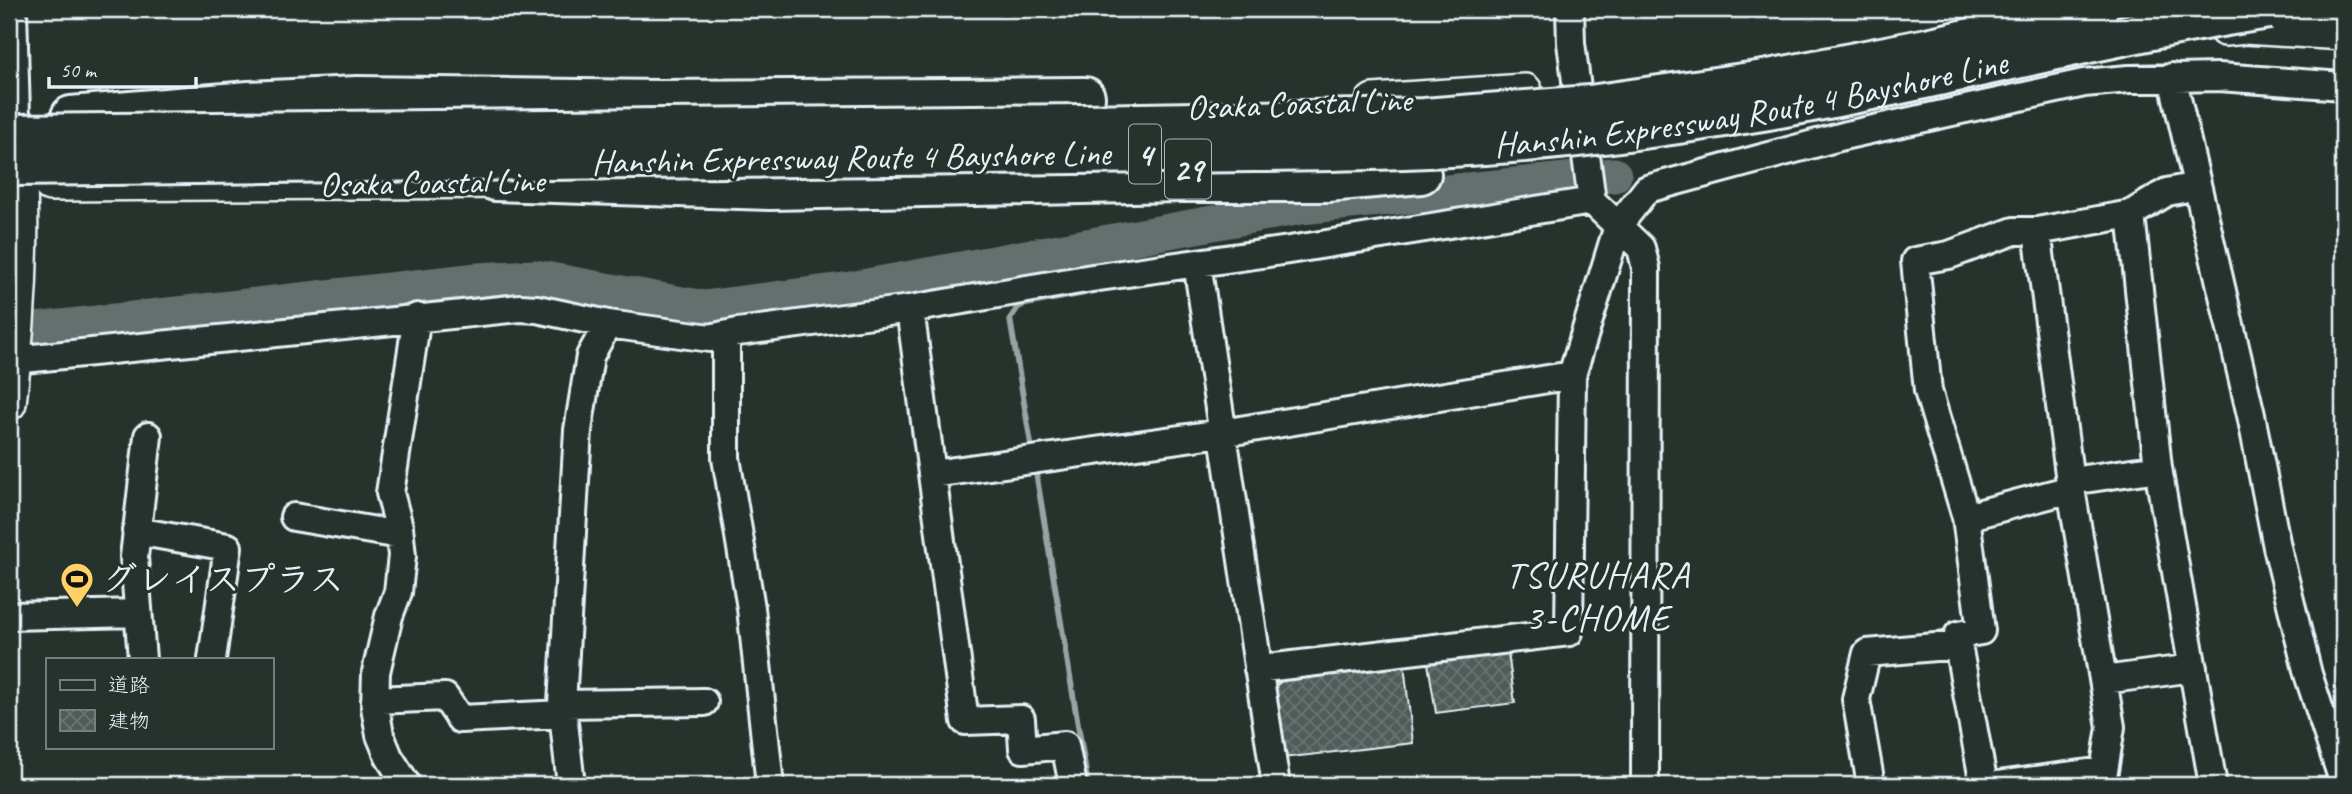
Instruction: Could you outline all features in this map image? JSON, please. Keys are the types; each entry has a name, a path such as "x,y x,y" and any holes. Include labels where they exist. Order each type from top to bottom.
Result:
{"highway":[{"name":"Hanshin Expressway Route 4 Bayshore Line","path":"11,122 1083,124 1424,118 1590,105 1764,80 1927,48 2098,9"},
{"name":"Hanshin Expressway Route 4 Bayshore Line","path":"13,179 1424,149 1561,139 1685,123 1937,78 2100,40 2269,9"},
{"path":"495,181 769,190 1327,182 1551,160 1670,141 1937,78"},
{"path":"71,116 249,101 357,96 660,100 1085,97 1326,106 1448,104 1764,80"}],"main road":[{"name":"Osaka Coastal Line","path":"11,122 71,116 1081,110 1398,100 1576,88 1763,62 1907,35 2080,9"},
{"name":"Osaka Coastal Line","path":"13,179 495,181 1376,164 1584,147 1779,122 2073,52 2162,35 2245,27 2343,33"},
{"path":"9,403 19,311 11,122"}],"street":[{"path":"11,122 13,9"},
{"path":"1570,9 1576,88 1592,201 1641,248 1646,268 1646,785"},
{"path":"2172,77 2251,415 2280,560 2308,674 2334,718 2343,781"},
{"path":"1258,669 1569,632 1572,375 1618,226 1647,189 1802,146 2084,83 2219,77 2343,86"},
{"path":"1984,785 1958,645 1958,635 1982,631 1966,517 1928,391 1915,261 1948,255 2014,232 2131,214 2168,192 2197,186"},
{"path":"15,352 520,308 710,338 1592,201"},
{"path":"2131,214 2158,468 2213,785"},
{"path":"1998,785 2105,778 2110,727 2071,485 2037,230"},
{"path":"1197,263 1276,785"},
{"path":"910,309 965,721 1021,719 1023,749 1065,745 1073,785"},
{"path":"407,785 389,757 380,735 375,700 376,672 389,616 398,592 402,556 400,534 390,493 417,317"},
{"path":"571,785 563,709 578,430 590,356 608,324"},
{"path":"726,335 726,458 751,608 770,785"},
{"path":"933,474 1222,433 1572,375"},
{"path":"142,658 134,557 148,436"},
{"path":"1966,517 2071,485 2158,468"},
{"path":"294,517 400,534"},
{"path":"136,531 228,547 212,658"},
{"path":"9,616 138,613"},
{"path":"1871,785 1857,699 1867,653 1958,645"},
{"path":"2104,680 2193,668"},
{"path":"375,700 446,697 460,719 563,709 704,702"}],"building":[{"path":"1508,653 1515,703 1436,713 1428,663"},
{"path":"1404,664 1413,743 1283,758 1274,687 1286,678"}],"waterway":[{"path":"9,327 35,330 478,280 534,277 704,308 851,289 1301,207 1614,175"},
{"path":"1078,248 1081,271"},
{"path":"1031,444 1010,319 1018,307 1026,304 1085,293"},
{"path":"1036,472 1088,785"}],"place":[{"name":"グレイスプラス","path":"77,609"}],"district":[{"name":"TSURUHARA 3-CHOME","path":"1598,596"}]}
